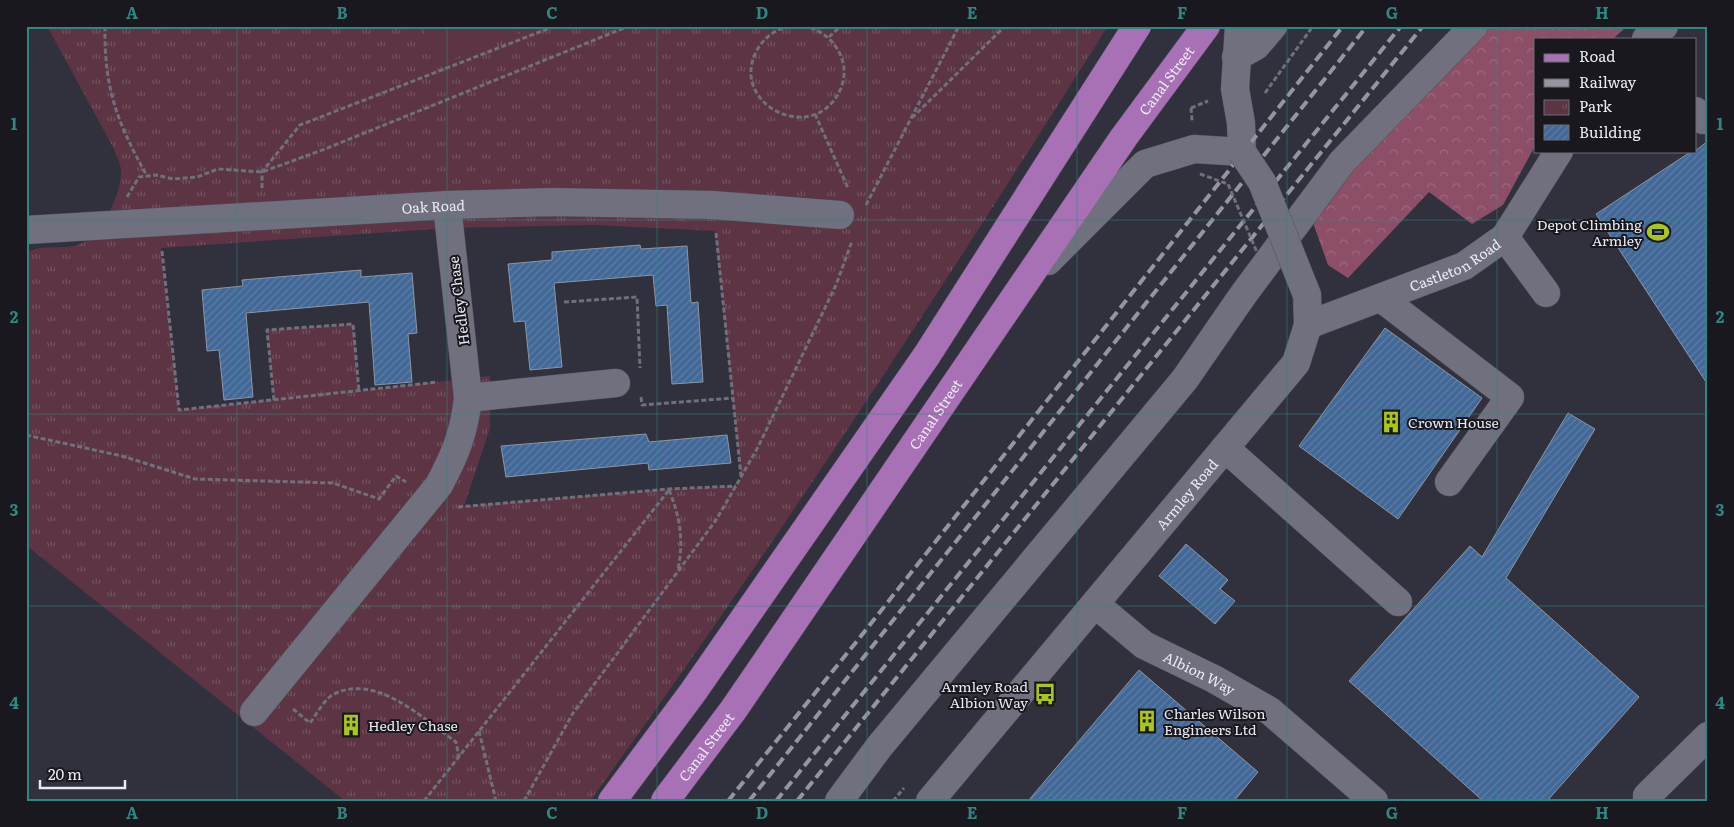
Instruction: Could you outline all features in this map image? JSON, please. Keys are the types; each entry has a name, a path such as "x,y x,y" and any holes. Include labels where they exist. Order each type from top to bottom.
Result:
{"main road":[{"path":"612,801 694,692 927,355 1137,26"},
{"name":"Canal Street","path":"665,801 734,709 962,378 1018,292 1124,137 1206,26"}],"street":[{"path":"1018,292 1144,164 1194,149 1242,152 1241,122 1235,90 1239,26"},
{"path":"1236,57 1256,46 1273,26"},
{"path":"839,801 898,724 1185,379 1243,295 1342,162 1474,26"},
{"path":"1647,38 1664,26"},
{"name":"Armley Road","path":"930,801 1296,363 1308,325 1307,295 1262,182 1242,152"},
{"name":"Castleton Road","path":"1308,325 1464,266 1505,237 1558,152"},
{"name":"Oak Road","path":"26,230 447,205 552,202 713,205 852,213"},
{"name":"Hedley Chase","path":"262,702 439,485 453,458 464,429 468,389 447,205"},
{"path":"1505,237 1546,293"},
{"path":"1381,298 1510,397 1450,482"},
{"path":"468,389 632,382"},
{"path":"1225,448 1398,602"},
{"name":"Albion Way","path":"1095,604 1144,645 1214,678 1270,711 1374,801"},
{"path":"1649,799 1708,736"}],"path":[{"path":"105,26 105,54 111,99 128,141 147,176"},
{"path":"262,172 300,125 555,26"},
{"path":"111,226 139,177 156,175 174,179 189,178 218,169 262,172 334,146 628,26"},
{"path":"790,26 773,32 762,42 754,56 752,70 754,86 760,99 772,110 785,116 800,118 815,114 826,108 842,86 842,60 829,37 817,29 806,26"},
{"path":"829,37 841,26"},
{"path":"524,801 573,713 716,520 758,447 836,285 852,213 910,120 960,26"},
{"path":"910,120 1005,26"},
{"path":"1270,88 1313,26"},
{"path":"815,114 852,213"},
{"path":"1200,174 1228,184 1262,265"},
{"path":"713,205 741,476"},
{"path":"158,223 179,410 358,391 468,389"},
{"path":"564,302 637,297 632,382 642,405 733,398"},
{"path":"274,400 267,330 352,324 358,391"},
{"path":"26,435 122,456 195,479 333,483 379,499 396,476 417,490 418,510 669,489 736,486"},
{"path":"669,489 678,511 681,532 682,548 678,570"},
{"path":"424,801 669,489"},
{"path":"262,702 310,723 332,694 350,688 389,696 456,742 459,756"},
{"path":"479,731 496,801"}],"green space":[{"path":"47,26 1108,26 983,223 791,514 725,611 590,801 345,801 26,545 26,253 44,248 75,246 84,242 101,226 113,204 120,181 121,168 114,149","holes":["594,225 715,231 741,477 736,486 669,489 464,506 490,428 490,376 359,391 353,324 267,330 274,400 179,410 161,248 449,228"]},
{"path":"423,26 533,26 438,65"},
{"path":"1479,26 1627,26 1614,38 1534,38 1534,148 1503,205 1472,224 1429,192 1348,278 1328,265 1311,217"}],"building":[{"name":"Depot Climbing Armley","path":"1708,141 1708,385 1596,214"},
{"path":"640,245 641,249 687,246 691,303 698,302 703,382 672,384 667,305 656,306 653,275 554,283 562,367 530,370 525,321 514,322 508,264 552,260 552,252"},
{"path":"361,270 361,277 412,273 417,333 408,334 412,382 375,385 369,302 246,313 253,397 224,400 219,350 207,351 202,290 243,286 242,280"},
{"name":"Crown House","path":"1385,328 1482,398 1398,519 1299,446"},
{"path":"1568,413 1595,429 1506,578 1639,697 1547,801 1483,801 1349,681 1470,546 1482,557"},
{"path":"646,434 649,442 727,435 731,463 649,470 648,463 506,477 501,446"},
{"path":"1186,544 1228,580 1220,589 1235,601 1215,624 1159,576"},
{"name":"Charles Wilson Engineers Ltd","path":"1139,670 1258,772 1234,801 1028,801"}],"railway":[{"path":"728,801 861,636 1343,26"},
{"path":"749,801 1367,26"},
{"path":"776,801 1401,26"},
{"path":"797,801 1423,26"}],"place":[{"name":"Depot Climbing Armley","path":"1658,232"},
{"name":"Crown House","path":"1391,422"},
{"name":"Armley Road Albion Way","path":"1045,694"},
{"name":"Charles Wilson Engineers Ltd","path":"1147,721"},
{"name":"Hedley Chase","path":"351,725"}]}
